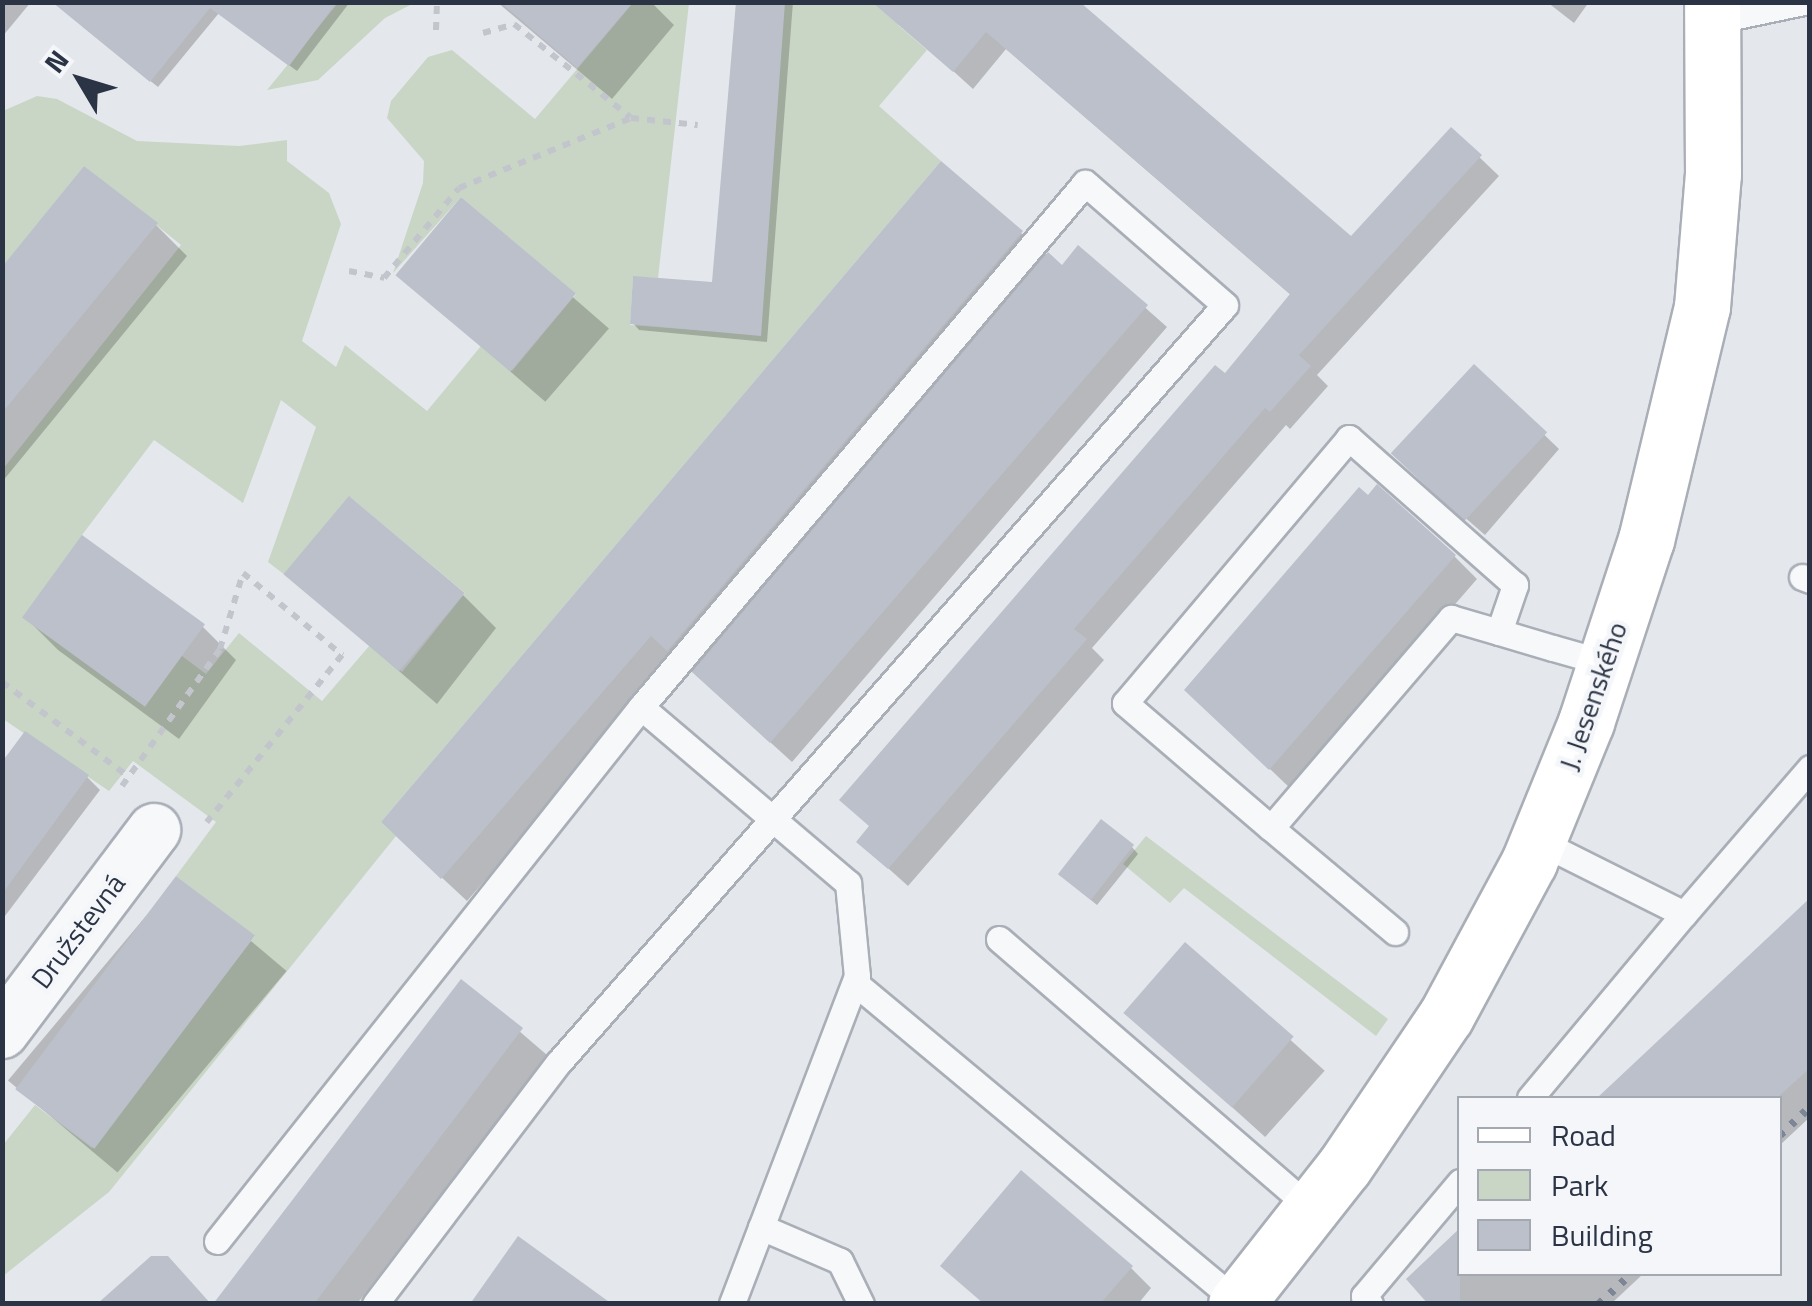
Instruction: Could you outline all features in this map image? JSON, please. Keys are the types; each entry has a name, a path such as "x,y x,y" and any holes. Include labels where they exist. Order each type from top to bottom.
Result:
{"street":[{"name":"J. Jesenského","path":"1237,1302 1312,1209 1446,1016 1538,841 1606,663 1646,540 1702,307 1713,174 1713,12"},
{"name":"Družstevná","path":"2,1032 154,830"}],"lane":[{"path":"1713,12 1803,2"},
{"path":"217,1241 641,708 1085,183 1225,305 559,1062 375,1304"},
{"path":"1395,932 1125,703 1349,438 1515,585 1499,632"},
{"path":"1271,828 1451,618 1606,663"},
{"path":"641,708 848,884 855,983 732,1304"},
{"path":"1532,1096 1810,768"},
{"path":"1538,841 1684,914"},
{"path":"999,938 1312,1209"},
{"path":"855,983 1237,1302"},
{"path":"1370,1304 1364,1296 1457,1186"},
{"path":"761,1227 840,1261 861,1304"}],"path":[{"path":"436,30 437,2"},
{"path":"482,32 517,21 632,118"},
{"path":"349,271 384,278 458,188 632,118 698,125"},
{"path":"2,682 129,777 220,649 242,572"}],"green space":[{"path":"338,3 414,3 385,18 318,80 267,90"},
{"path":"633,3 689,3 658,278 633,277 630,325 709,331 785,3 916,3 898,25 927,50 879,106 941,161 381,822 396,836 109,1192 3,1276 3,1145 35,1105 92,1148 255,936 176,876 216,822 133,761 109,791 3,719 3,469 181,245 84,166 3,267 3,111 37,96 57,99 137,141 239,146 287,140 287,161 329,193 341,224 302,341 336,367 345,345 427,411 481,346 512,371 576,294 461,197 393,273 423,183 424,161 387,118 391,101 428,57 452,50 535,119","holes":["281,400 316,427 268,562 285,575 350,497 465,593 402,672 370,645 322,701 239,633 206,674 182,656 82,535 154,440 243,503"]},
{"path":"1146,836 1388,1019 1376,1036 1184,888 1170,903 1123,864"}],"building":[{"path":"52,2 337,2 289,66 210,8 150,82"},
{"path":"500,2 633,2 577,68"},
{"path":"736,2 785,2 761,336 630,324 633,276 712,282"},
{"path":"872,2 1081,3 1351,236 1451,127 1482,155 1299,355 1311,366 1270,412 1265,408 1074,629 1087,639 888,869 856,842 869,826 839,800 1215,365 1225,373 1290,294 986,32 953,72"},
{"path":"941,161 1023,231 667,651 651,636 441,879 381,822"},
{"path":"84,166 158,223 2,413 2,267"},
{"path":"461,197 576,293 510,372 395,275"},
{"path":"1078,245 1148,305 770,743 692,672 1048,252 1062,265"},
{"path":"1474,364 1547,432 1464,521 1391,453"},
{"path":"1377,484 1456,555 1269,770 1184,690 1359,487 1368,495"},
{"path":"349,496 465,593 399,671 283,574"},
{"path":"82,535 205,624 145,707 22,618"},
{"path":"25,731 89,775 2,894 2,762"},
{"path":"1101,819 1134,845 1091,900 1058,874"},
{"path":"176,876 255,936 94,1149 15,1089"},
{"path":"1810,898 1810,1068 1779,1096 1599,1096"},
{"path":"1185,942 1294,1036 1232,1107 1123,1013"},
{"path":"461,979 523,1028 314,1304 213,1304"},
{"path":"1021,1170 1133,1266 1100,1304 984,1304 940,1266"},
{"path":"1457,1231 1460,1304 1428,1304 1406,1279"},
{"path":"518,1236 612,1304 470,1304"},
{"path":"151,1256 168,1256 211,1304 97,1304"}],"railway":[{"path":"1782,1133 1810,1107"},
{"path":"1599,1304 1629,1276"}]}
